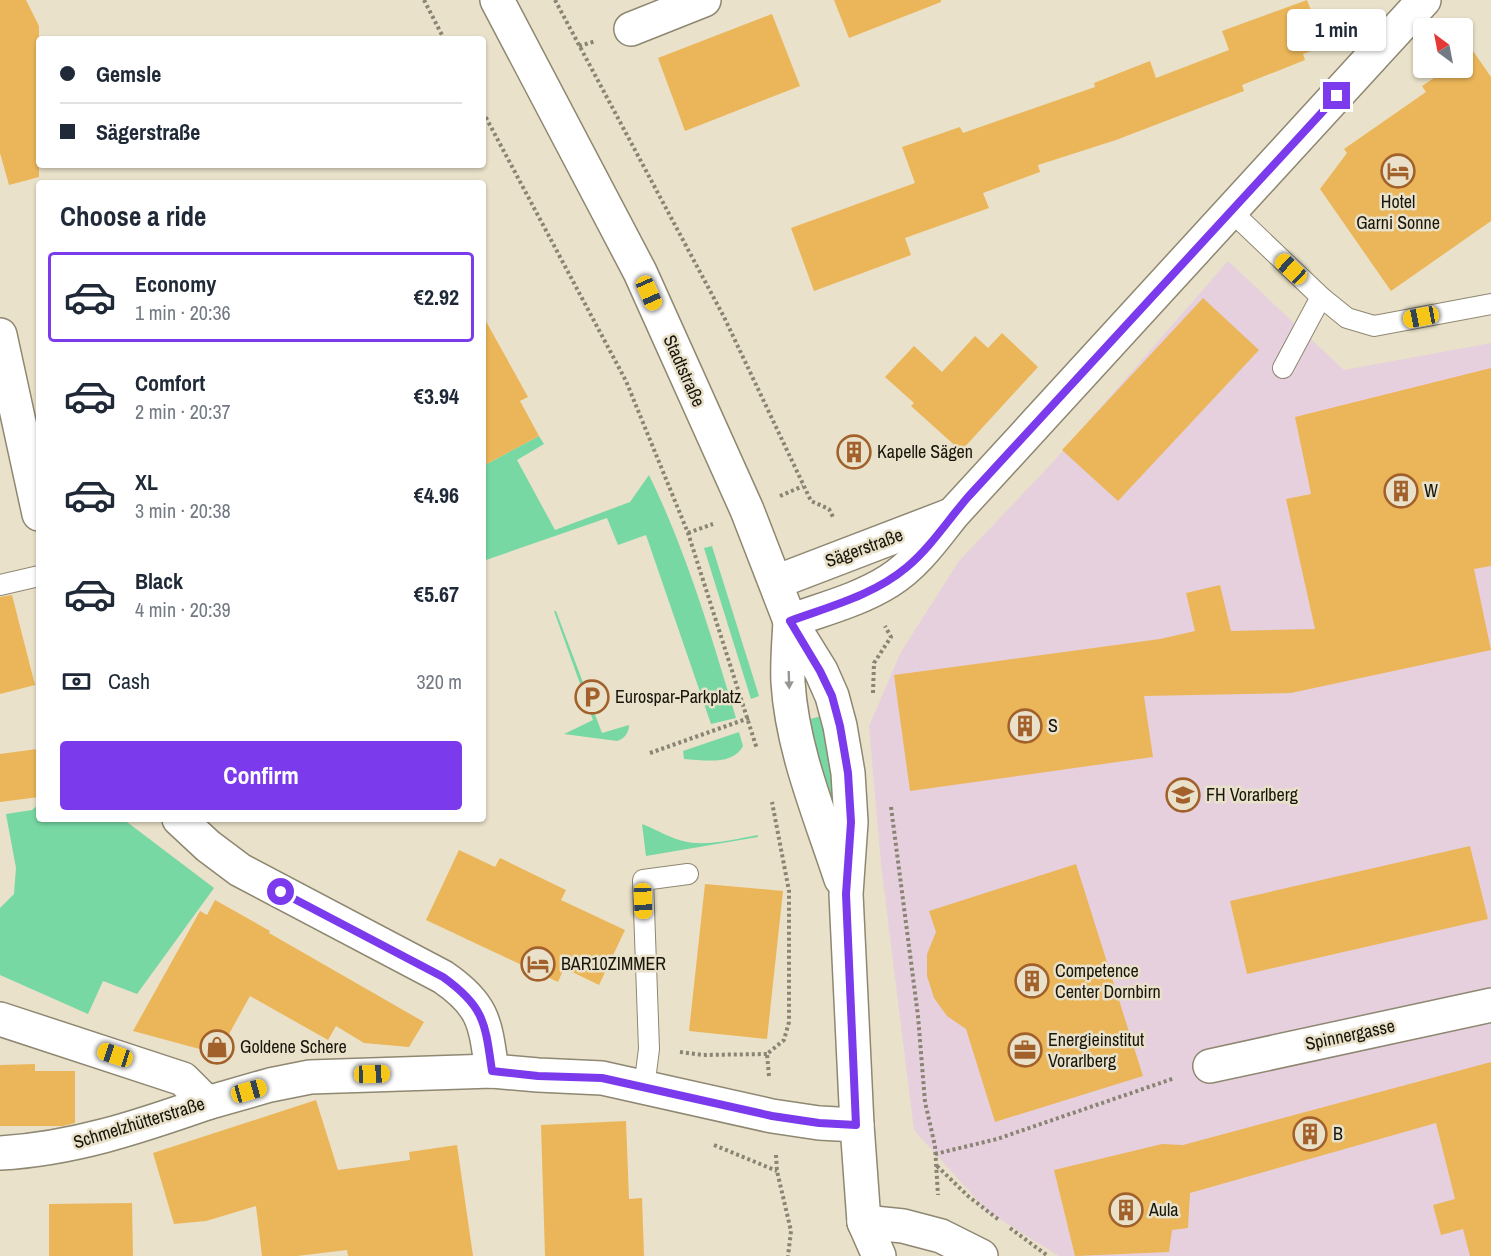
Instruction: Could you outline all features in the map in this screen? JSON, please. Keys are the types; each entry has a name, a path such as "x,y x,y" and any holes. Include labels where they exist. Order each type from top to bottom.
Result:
{"street":[{"name":"Stadtstraße","path":"496,0 640,272 747,510 790,621 832,696 848,773 851,822 846,894 856,1125 864,1222 879,1256"},
{"path":"631,29 704,0"},
{"name":"Sägerstraße","path":"790,621 869,592 909,566 953,514 1424,0"},
{"path":"0,335 36,500"},
{"name":"Sägerstraße","path":"776,582 953,514"},
{"name":"Stadtstraße","path":"790,621 788,681 799,749 846,894"},
{"path":"181,822 240,870 443,977 458,988 474,1004 486,1026 492,1071"},
{"name":"Spinnergasse","path":"1210,1066 1491,1005"},
{"path":"0,1019 183,1078 207,1103"},
{"name":"Schmelzhütterstraße","path":"0,1153 77,1144 207,1103 270,1085 310,1077 492,1071 538,1076 602,1078 772,1116 819,1123 856,1125"},
{"name":"Stadtstraße","path":"855,1256 864,1222"},
{"path":"864,1222 903,1226 941,1236 981,1256"}],"lane":[{"path":"1231,211 1321,297 1347,318 1374,326 1491,304"},
{"path":"1283,368 1321,297"},
{"path":"0,585 36,577"},
{"path":"644,1088 649,1049 642,880 688,874"}],"path":[{"path":"424,0 442,36"},
{"path":"555,0 724,317 811,501 829,509"},
{"path":"486,118 626,381 688,533 757,750"},
{"path":"874,700 872,689 874,663 891,637"},
{"path":"650,753 748,718"},
{"path":"649,1049 703,1054 767,1054 784,1040 789,1022 789,891 769,793"},
{"path":"891,807 918,1016 925,1102 935,1154 941,1236"},
{"path":"767,1054 777,1171 791,1231 788,1256"},
{"path":"935,1154 997,1138 1210,1066"},
{"path":"936,1165 968,1196 1048,1256"}],"shaded area":[{"name":"FH Vorarlberg","path":"1228,261 1344,370 1491,343 1491,1256 1059,1256 987,1211 914,1130 881,864 869,726 901,652 959,561 1053,462"}],"green space":[{"path":"539,436 544,444 517,460 555,530 630,502 649,475 687,564 736,718 711,724 646,535 618,545 607,518 486,560 486,464"},
{"path":"712,546 759,696 751,699 704,548"},
{"path":"554,611 556,611 602,733 629,725 627,733 620,740 564,734 593,720"},
{"path":"821,716 842,821 823,799 807,720"},
{"path":"739,732 743,746 732,757 708,761 684,759 683,751"},
{"path":"36,807 36,822 127,822 214,888 137,994 103,981 88,1014 0,975 0,908 14,894 16,868 6,814 32,810"},
{"path":"642,824 675,839 695,843 722,842 758,835 758,837 646,856"}],"building":[{"path":"0,0 26,0 39,26 39,36 36,36 36,168 39,168 39,177 9,185 0,153"},
{"path":"834,0 941,0 941,2 849,38"},
{"path":"1307,0 1325,46 1303,54 1305,60 1242,85 1244,91 1116,140 1038,165 1040,172 983,193 989,208 905,238 911,255 814,291 791,228 915,183 902,147 960,127 963,133 1095,87 1094,83 1150,61 1156,78 1229,50 1222,31"},
{"path":"772,14 800,86 685,131 658,58"},
{"name":"Hotel Garni Sonne","path":"1473,51 1491,77 1491,221 1391,291 1320,189 1347,153 1344,149 1426,92 1422,86 1434,78 1473,78"},
{"path":"1203,298 1259,350 1118,501 1062,450"},
{"path":"486,321 528,397 520,401 539,436 486,464"},
{"path":"1002,333 1038,367 961,451 911,406 914,403 885,377 914,346 942,372 975,336 988,348"},
{"path":"1491,368 1491,566 1474,569 1491,650 1291,693 1144,696 1153,757 910,791 894,675 1160,639 1195,631 1186,593 1220,585 1231,631 1315,629 1286,499 1311,494 1295,417"},
{"path":"12,595 35,685 0,694 0,597"},
{"path":"36,749 36,797 0,802 0,754"},
{"path":"1470,846 1488,919 1247,974 1230,901"},
{"path":"459,850 495,867 500,858 566,890 561,900 625,930 599,985 564,968 558,982 426,920"},
{"name":"Competence Center Dornbirn","path":"1076,864 1143,1076 995,1122 966,1029 947,1016 934,998 927,976 927,954 936,932 929,911"},
{"path":"705,884 783,891 767,1039 689,1031"},
{"path":"215,900 424,1022 409,1047 364,1043 336,1026 328,1040 250,996 218,1054 133,1031 200,911 207,915"},
{"path":"1491,1062 1491,1256 1470,1256 1463,1229 1441,1235 1433,1205 1455,1199 1436,1123 1190,1193 1188,1228 1172,1230 1169,1252 1075,1256 1054,1170 1162,1144 1183,1145"},
{"path":"35,1064 35,1071 75,1071 75,1123 63,1126 0,1126 0,1065"},
{"path":"316,1100 338,1170 410,1160 409,1152 457,1145 473,1256 348,1256 347,1250 297,1256 262,1256 256,1206 206,1221 174,1224 153,1153"},
{"path":"626,1121 629,1199 642,1198 644,1256 545,1256 541,1125"},
{"path":"132,1203 133,1256 49,1256 49,1204"}],"place":[{"name":"Hotel Garni Sonne","path":"1398,171"},
{"name":"Kapelle Sägen","path":"854,452"},
{"name":"W","path":"1401,491"},
{"name":"Eurospar-Parkplatz","path":"592,697"},
{"name":"S","path":"1025,726"},
{"name":"FH Vorarlberg","path":"1183,795"},
{"name":"BAR10ZIMMER","path":"538,964"},
{"name":"Competence Center Dornbirn","path":"1032,981"},
{"name":"Goldene Schere","path":"217,1047"},
{"name":"Energieinstitut Vorarlberg","path":"1025,1050"},
{"name":"B","path":"1310,1134"},
{"name":"Aula","path":"1126,1210"}],"route":[{"path":"281,892 443,977 458,988 474,1004 486,1026 492,1071 538,1076 602,1078 772,1116 819,1123 856,1125 846,894 851,822 848,773 832,696 790,621 869,592 909,566 968,497 1337,96"}]}
